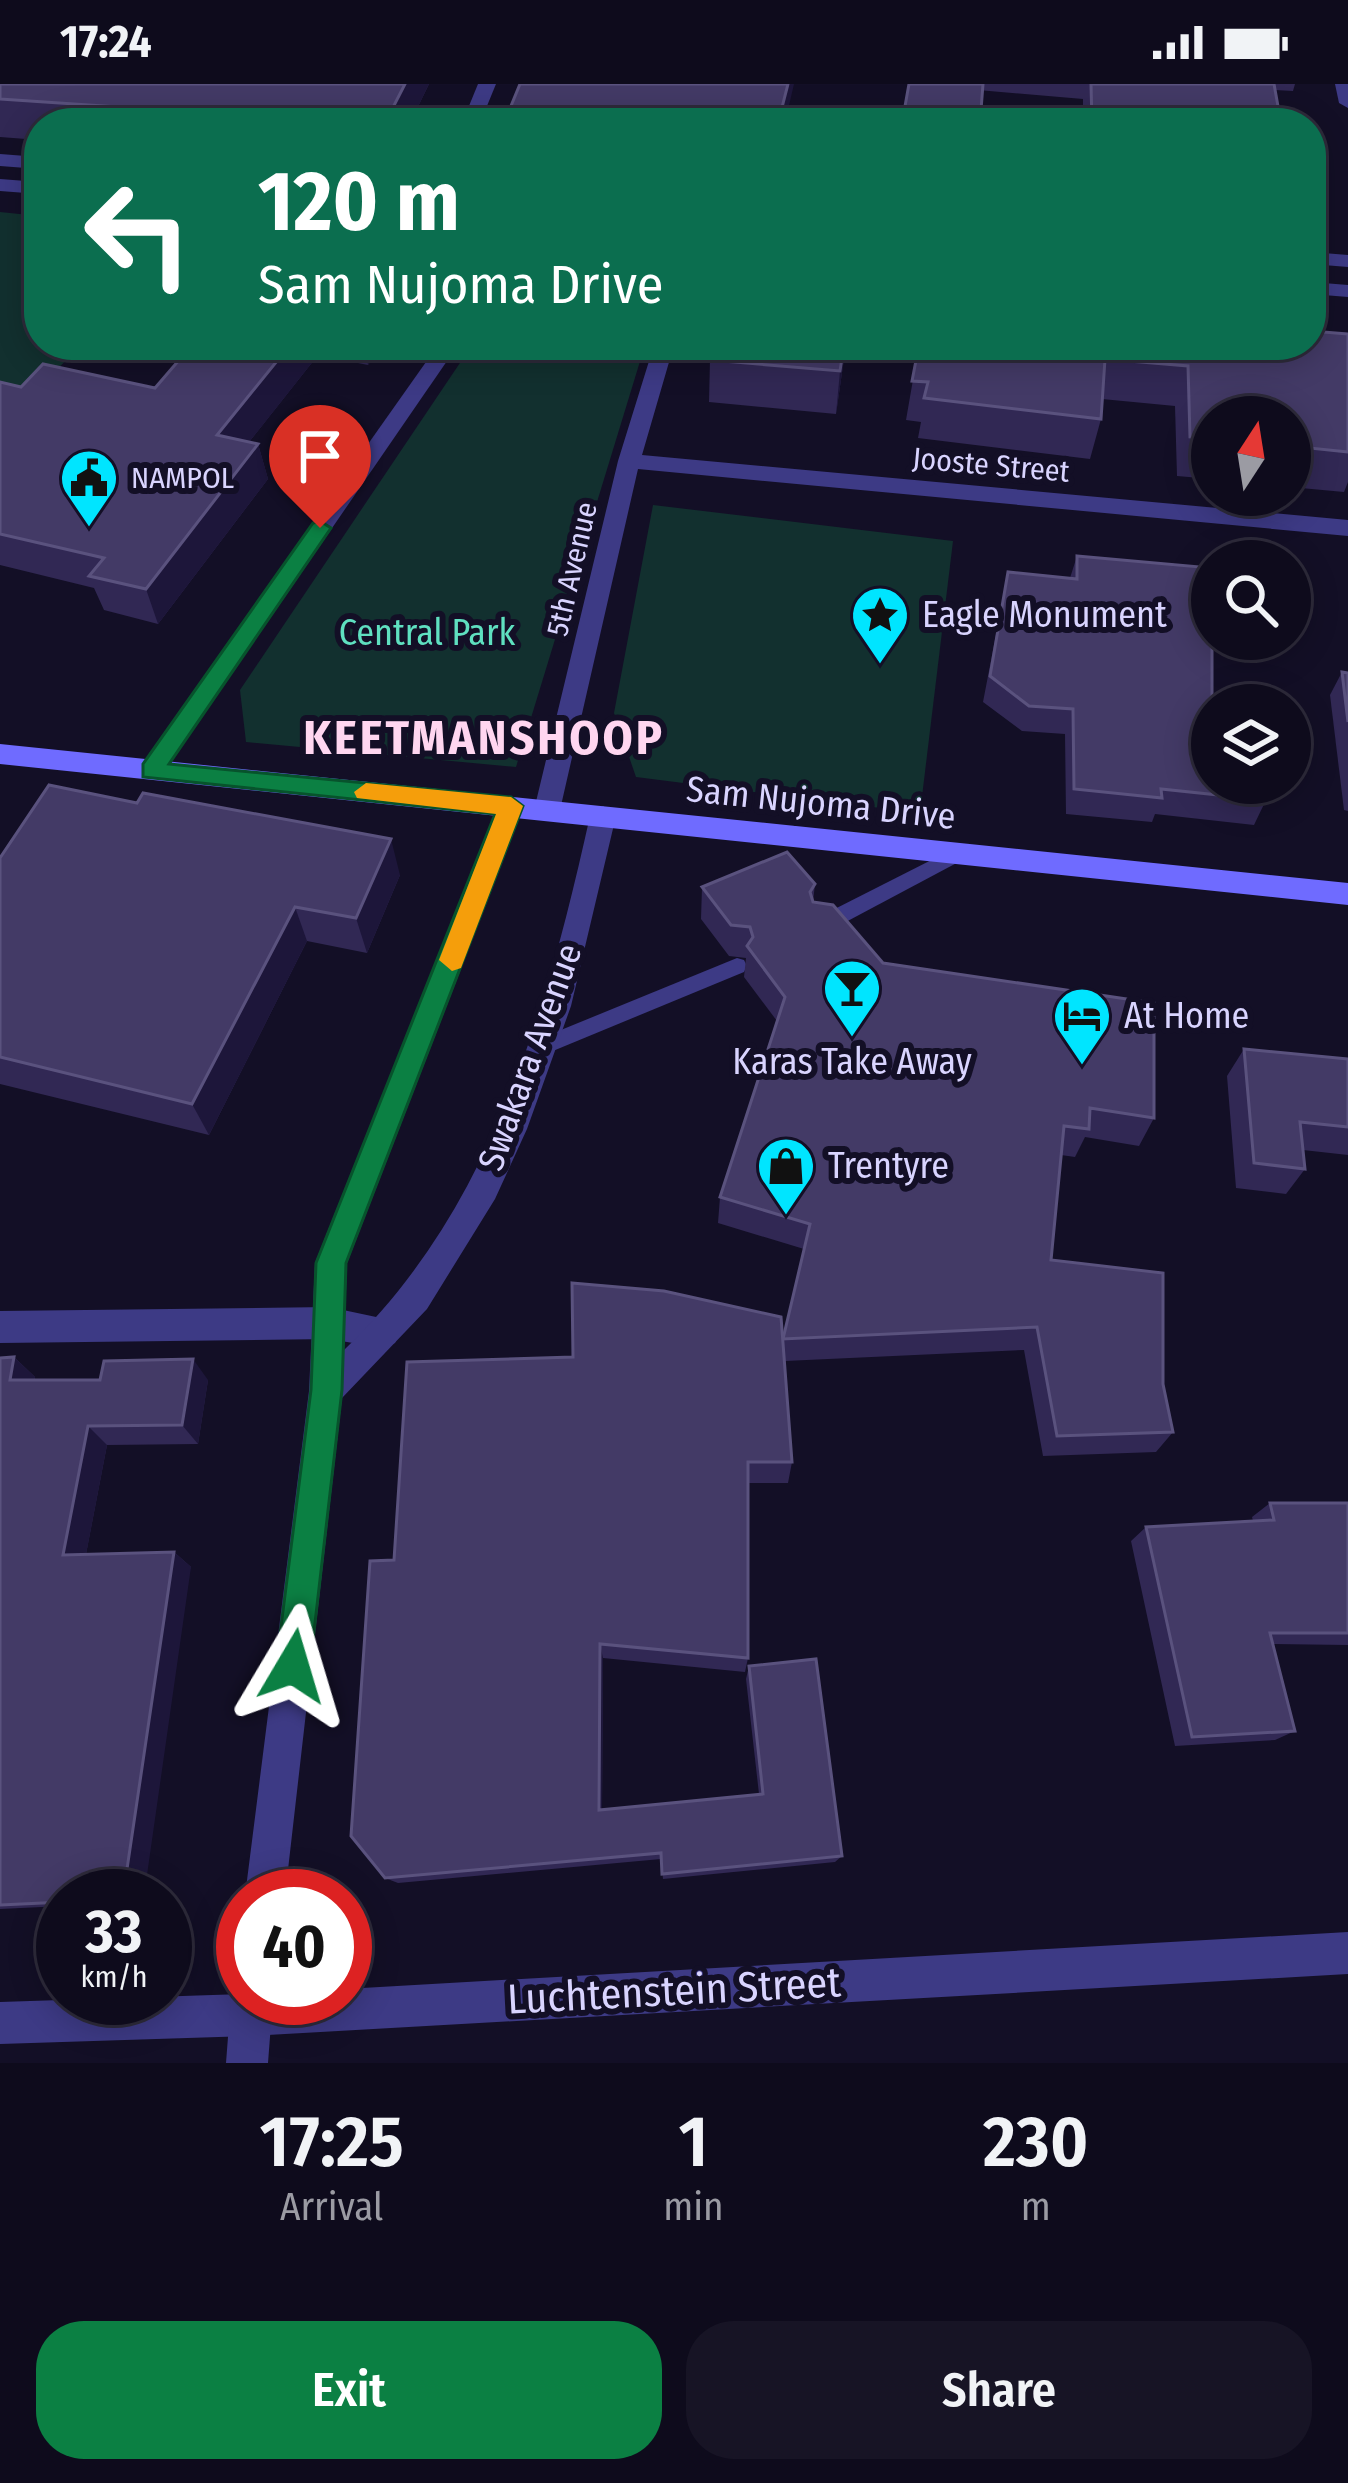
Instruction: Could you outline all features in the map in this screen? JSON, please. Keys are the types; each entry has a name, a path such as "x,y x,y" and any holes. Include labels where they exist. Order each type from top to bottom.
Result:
{"main road":[{"name":"Sam Nujoma Drive","path":"0,754 1348,895"}],"street":[{"path":"1344,84 1348,103"},
{"path":"151,771 438,360"},
{"name":"5th Avenue","path":"547,810 629,461 659,360"},
{"name":"Jooste Street","path":"629,461 1348,529"},
{"path":"268,1869 326,1390 331,1263 511,806"},
{"name":"Swakara Avenue","path":"326,1390 414,1300 471,1214 541,1047 603,816"},
{"path":"0,1327 329,1323 382,1332"},
{"name":"Luchtenstein Street","path":"372,2000 1348,1953"},
{"name":"Luchtenstein Street","path":"0,2023 216,2008"},
{"path":"247,2063 250,2025"}],"lane":[{"path":"820,926 959,854"},
{"path":"541,1047 736,966"}],"green space":[{"path":"0,212 24,214 24,360 66,360 24,403 0,399"},
{"name":"Central Park","path":"462,360 640,360 516,767 246,742 240,690"},
{"path":"653,505 953,541 920,813 636,777 614,713"}],"building":[{"path":"0,84 405,84 393,108 134,108 0,99"},
{"path":"520,84 788,84 782,108 510,108"},
{"path":"909,84 983,84 981,108 905,108"},
{"path":"1091,84 1274,84 1278,108 1092,108"},
{"path":"1326,332 1348,334 1348,452 1311,448 1311,396 1191,396 1190,437 1188,366 1117,360 1326,360"},
{"path":"179,360 278,360 217,435 258,444 146,589 89,576 104,558 0,534 0,382 21,387 43,364 155,388"},
{"path":"710,360 842,360 840,371"},
{"path":"916,360 1105,360 1101,419 924,398 928,382 912,381"},
{"path":"1077,556 1191,566 1191,660 1212,660 1212,684 1191,684 1191,792 1161,789 1162,798 1074,789 1073,709 1029,706 990,676 1008,572 1077,579"},
{"path":"1342,672 1348,673 1348,722"},
{"path":"49,785 137,803 143,793 391,839 356,918 295,907 192,1104 0,1057 0,858"},
{"path":"787,852 815,884 810,892 813,902 833,905 883,963 1154,1003 1154,1118 1090,1108 1089,1129 1064,1126 1051,1260 1163,1273 1163,1384 1173,1432 1057,1436 1037,1327 783,1339 810,1224 720,1197 785,997 747,946 753,937 750,927 731,925 702,887"},
{"path":"1244,1049 1348,1059 1348,1127 1300,1122 1305,1169 1254,1163"},
{"path":"572,1283 664,1291 781,1317 792,1462 748,1462 748,1658 600,1644 599,1810 763,1794 749,1666 816,1659 842,1856 662,1874 661,1853 385,1878 351,1836 370,1561 394,1560 407,1362 573,1357"},
{"path":"14,1357 10,1380 100,1380 104,1361 193,1359 182,1425 88,1426 63,1555 174,1552 127,1869 36,1869 36,1903 0,1905 0,1358"},
{"path":"1270,1503 1348,1503 1348,1633 1270,1633 1295,1731 1192,1737 1146,1527 1274,1520"}],"slow traffic":[{"path":"366,792 511,806 452,960"}],"place":[{"name":"NAMPOL","path":"89,529"},
{"name":"Eagle Monument","path":"880,666"},
{"name":"Karas Take Away","path":"852,1039"},
{"name":"At Home","path":"1082,1067"},
{"name":"Trentyre","path":"786,1217"}],"district":[{"name":"KEETMANSHOOP","path":"484,738"}],"route":[{"path":"293,1666 326,1390 331,1263 511,806 151,771 320,528"}]}
